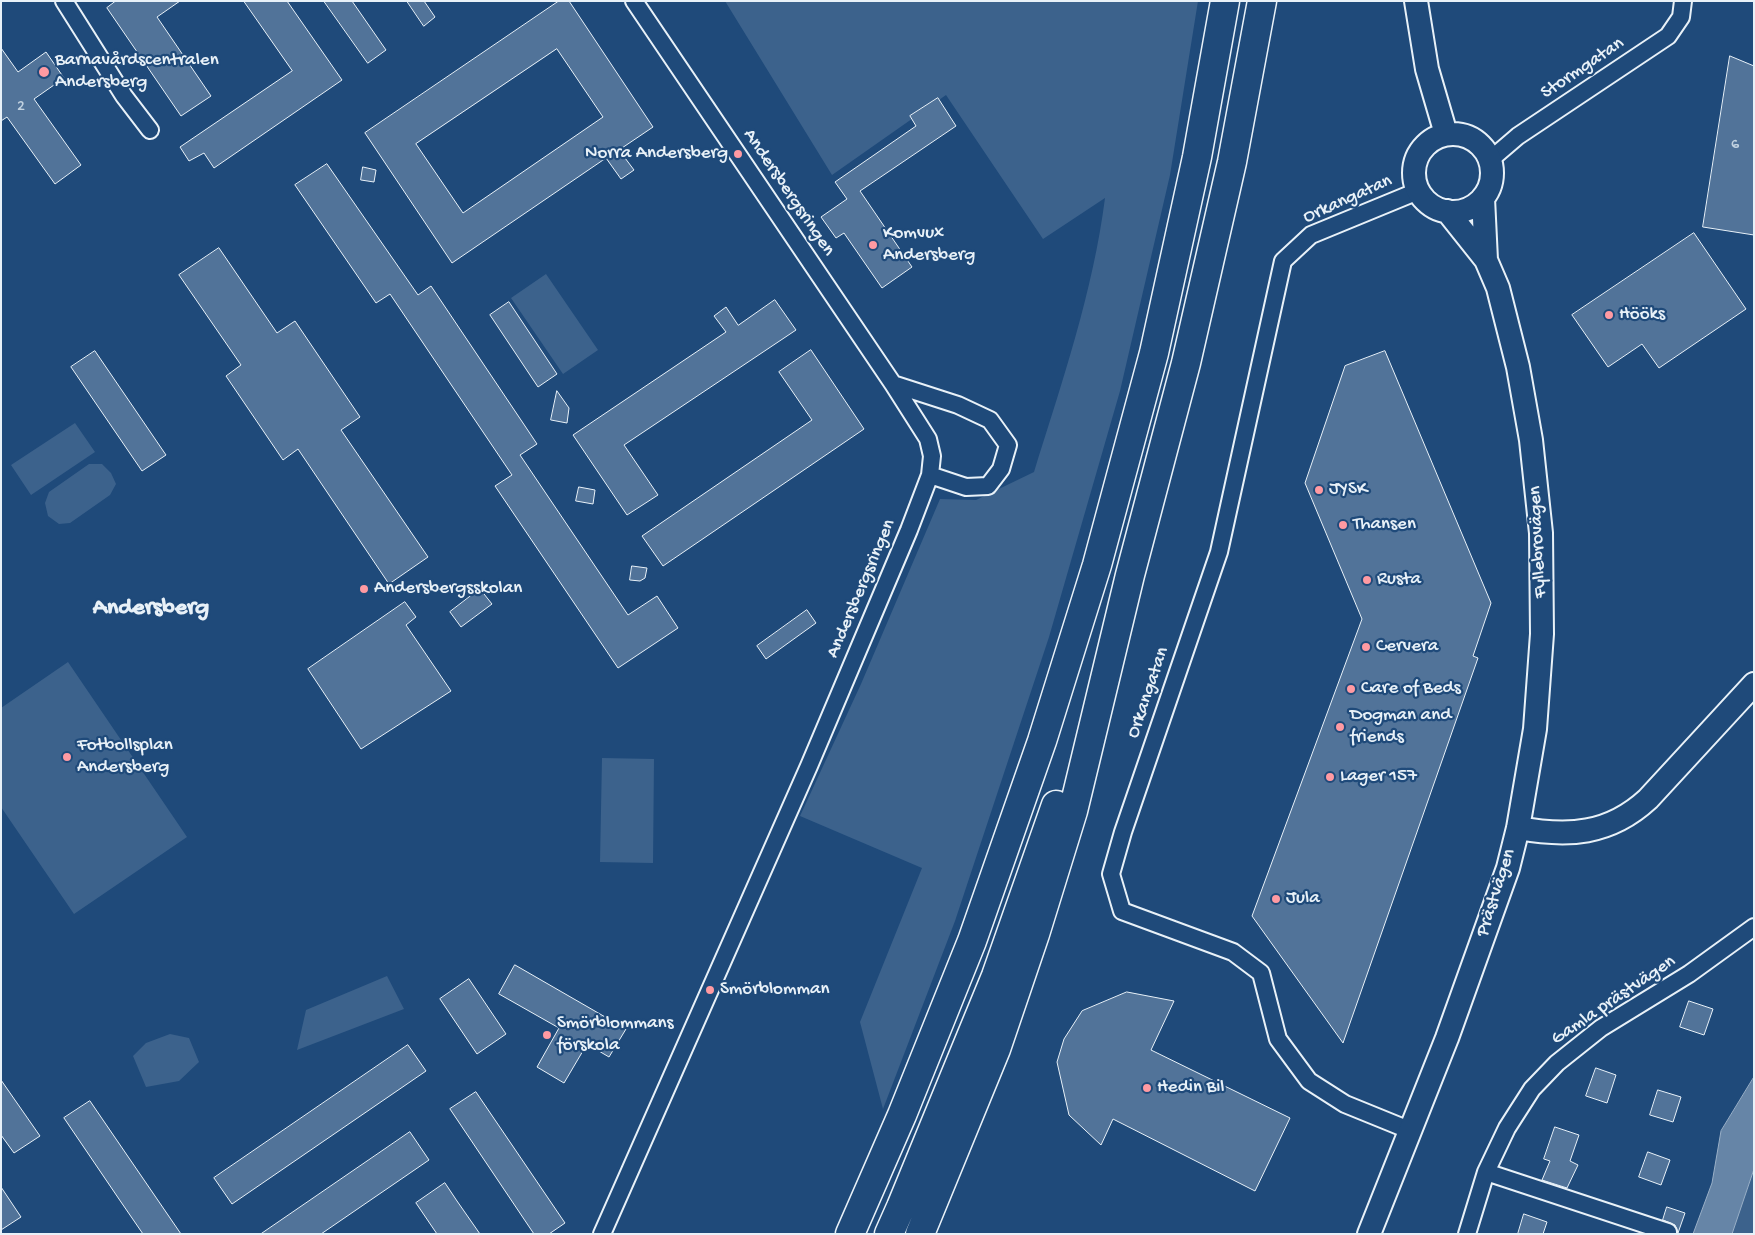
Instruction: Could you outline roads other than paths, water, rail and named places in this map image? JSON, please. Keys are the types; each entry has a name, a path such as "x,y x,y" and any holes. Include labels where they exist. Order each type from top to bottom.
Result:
{"highway":[{"path":"850,1234 902,1115 972,941 1042,741 1097,565 1154,353 1197,157 1225,1"},
{"path":"920,1234 996,1048 1036,934 1073,812 1130,575 1188,353 1232,162 1262,1"},
{"path":"889,1234 996,976 1076,749 1130,575"}],"street":[{"path":"64,1 124,96 150,130"},
{"name":"Andersbergsringen","path":"602,1234 809,766 909,530 930,476 932,456 928,439 894,384 634,1"},
{"path":"1416,1 1427,69 1446,134"},
{"name":"Stormgatan","path":"1490,160 1518,136 1668,36 1681,17 1683,1"},
{"path":"1418,191 1414,170 1418,156 1432,139 1446,134 1469,137 1482,147 1490,160"},
{"name":"Fyllebrovägen","path":"1486,260 1482,198 1491,180 1490,160"},
{"name":"Fyllebrovägen","path":"1418,191 1430,205 1448,211 1486,260 1498,288 1518,367 1531,440 1541,533 1542,634 1535,729 1518,828"},
{"name":"Orkangatan","path":"1409,1130 1345,1104 1309,1081 1278,1039 1261,973 1233,952 1122,911 1111,874 1122,832 1219,552 1283,261 1311,235 1418,191"},
{"path":"1448,211 1467,209 1482,198"},
{"path":"894,384 958,405 990,420 1008,446 1001,469 988,486 966,486 930,476"},
{"name":"Prästvägen","path":"1369,1234 1447,1038 1508,868 1518,828 1555,833 1577,832 1601,828 1619,821 1634,812 1754,684"},
{"name":"Gamla prästvägen","path":"1467,1234 1486,1172 1507,1128 1532,1089 1557,1062 1601,1028 1689,974 1754,927"},
{"path":"1486,1172 1668,1232"}],"place":[{"name":"Barnavårdscentralen Andersberg","path":"44,72"},
{"name":"Norra Andersberg","path":"738,154"},
{"name":"Komvux Andersberg","path":"873,245"},
{"name":"Hööks","path":"1609,315"},
{"name":"JYSK","path":"1319,490"},
{"name":"Thansen","path":"1343,525"},
{"name":"Rusta","path":"1367,580"},
{"name":"Andersbergsskolan","path":"364,589"},
{"name":"Cervera","path":"1366,647"},
{"name":"Care of Beds","path":"1351,689"},
{"name":"Dogman and friends","path":"1340,727"},
{"name":"Fotbollsplan Andersberg","path":"67,757"},
{"name":"Lager 157","path":"1330,777"},
{"name":"Jula","path":"1276,899"},
{"name":"Smörblomman","path":"710,990"},
{"name":"Smörblommans förskola","path":"547,1035"},
{"name":"Hedin Bil","path":"1147,1088"}],"district":[{"name":"Andersberg","path":"151,609"}]}
